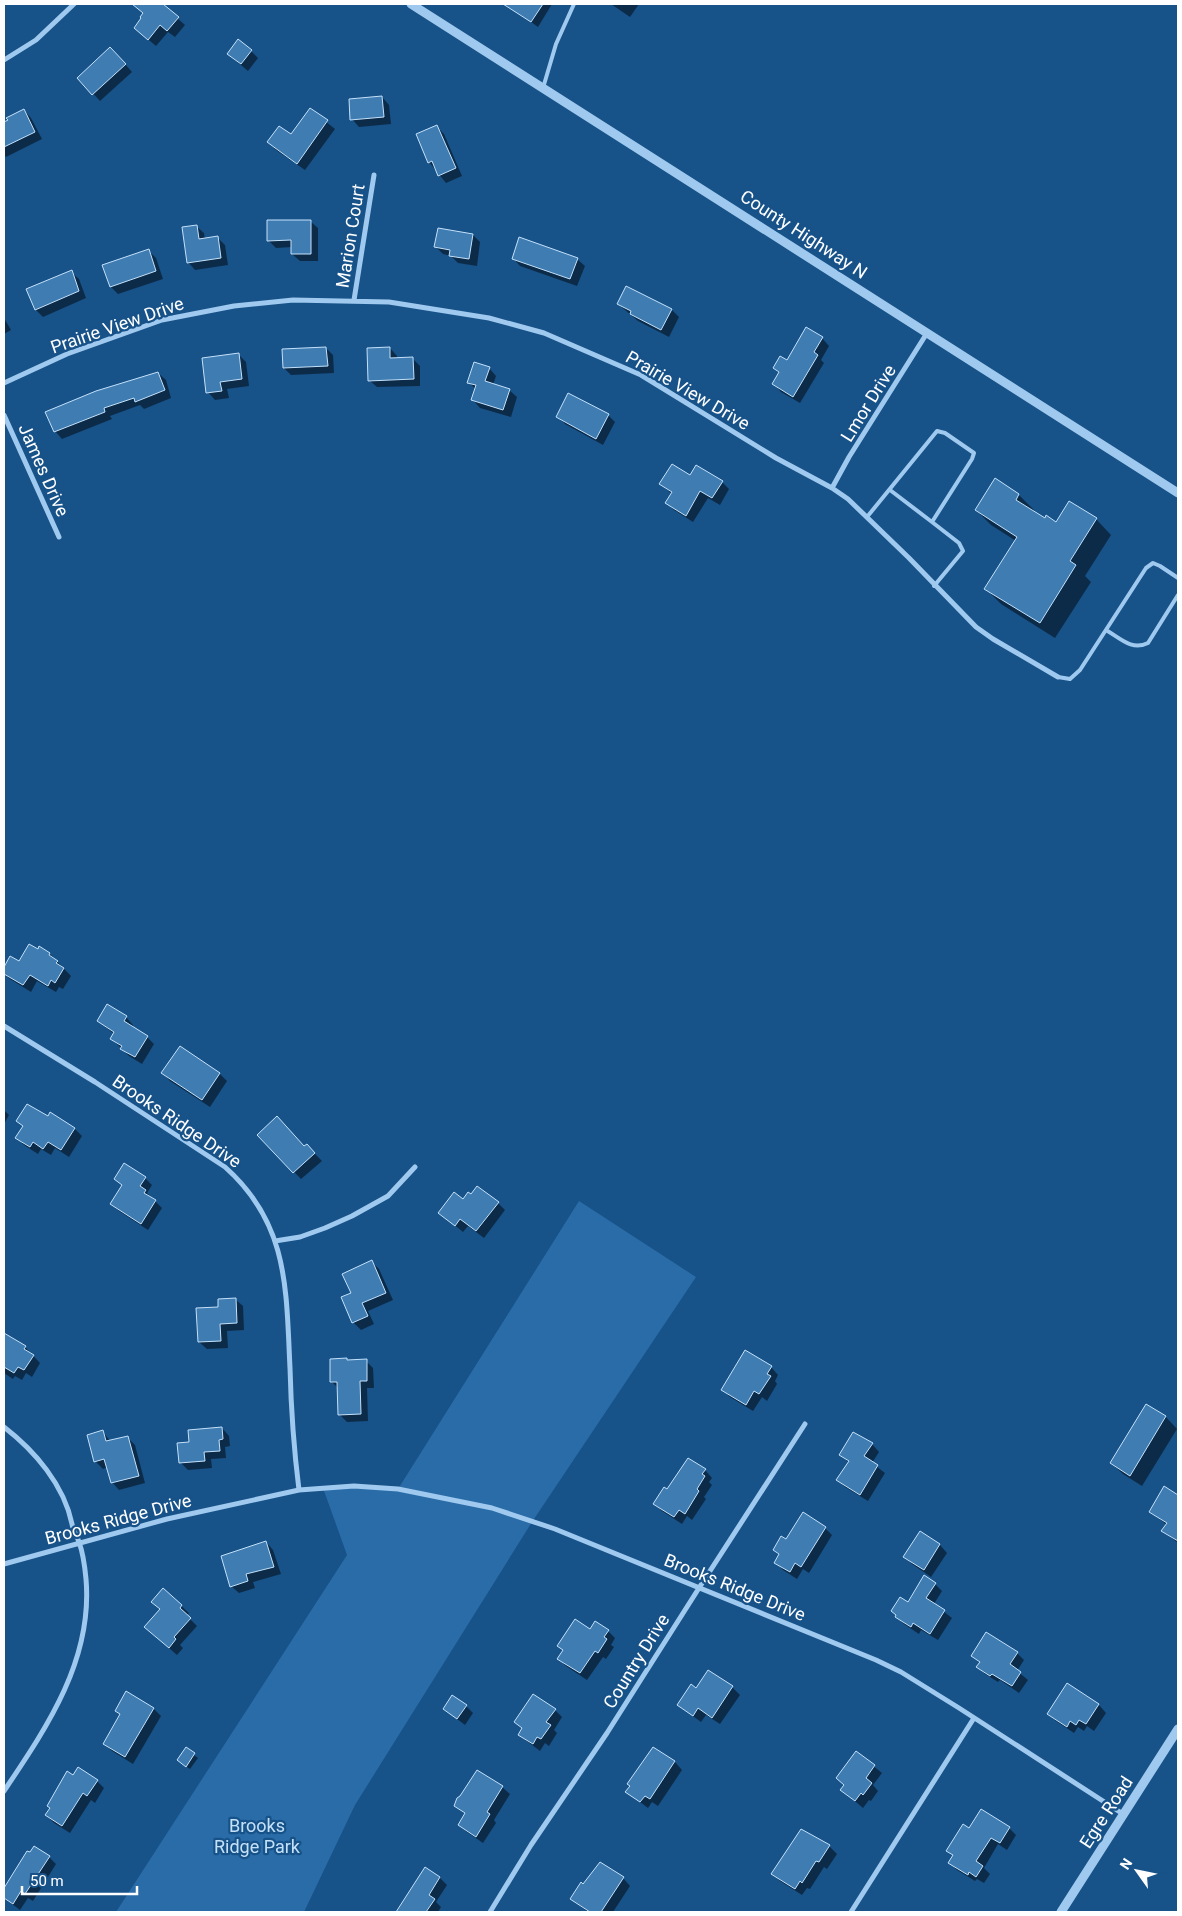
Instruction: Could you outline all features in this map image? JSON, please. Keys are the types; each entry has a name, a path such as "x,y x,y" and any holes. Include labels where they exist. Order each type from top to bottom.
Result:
{"street":[{"path":"4,60 36,40 74,4"},
{"name":"County Highway N","path":"411,4 1178,493"},
{"name":"Marion Court","path":"354,300 374,175"},
{"name":"Prairie View Drive","path":"4,383 67,354 162,320 234,306 293,300 389,302 489,318 544,333 641,375 776,458 832,488 848,499 867,517 976,627 1058,677"},
{"name":"Lmor Drive","path":"832,488 849,457 927,333"},
{"name":"James Drive","path":"4,415 59,537"},
{"name":"Brooks Ridge Drive","path":"4,1026 95,1082 225,1167 240,1180 259,1205 281,1260 288,1310 294,1444 299,1490"},
{"path":"275,1241 300,1237 352,1216 388,1196 415,1167"},
{"name":"Country Drive","path":"490,1912 531,1845 607,1733 805,1424"},
{"path":"4,1427 17,1437 46,1469 62,1494 80,1544 86,1578 87,1604 83,1635 73,1673 57,1707 4,1791"},
{"name":"Brooks Ridge Drive","path":"4,1564 167,1518 299,1490 354,1486 398,1489 492,1508 555,1529 876,1660 901,1672 1123,1814"},
{"path":"851,1912 974,1718"},
{"name":"Egre Road","path":"1061,1912 1178,1729"}],"lane":[{"path":"543,88 556,44 574,4"},
{"path":"867,517 937,431 945,433 974,453 932,522"},
{"path":"890,490 958,543 963,551 934,586"},
{"path":"1058,677 1070,679 1080,670 1146,568 1153,563 1178,578"},
{"path":"1106,630 1133,646 1140,647 1148,643 1178,595"}],"green space":[{"name":"Brooks Ridge Park","path":"579,1201 696,1277 532,1522 355,1805 304,1912 116,1912 347,1555 323,1488 398,1489"}],"building":[{"path":"132,4 163,4 179,17 167,31 160,25 148,40 134,28 143,13"},
{"path":"503,4 543,4 531,22"},
{"path":"238,39 252,50 241,64 227,54"},
{"path":"110,47 126,64 92,95 77,78"},
{"path":"382,96 384,117 350,120 349,99"},
{"path":"310,108 328,120 297,164 267,142 279,126 291,134"},
{"path":"24,109 35,132 4,147 4,122 8,120 6,118"},
{"path":"437,125 456,168 438,176 432,161 428,163 416,134"},
{"path":"267,220 311,220 311,254 291,254 291,240 267,241"},
{"path":"197,225 199,239 218,236 221,258 187,263 182,227"},
{"path":"438,228 473,234 469,259 449,256 450,250 434,247"},
{"path":"519,237 578,258 570,279 512,259"},
{"path":"149,249 156,271 110,287 102,265"},
{"path":"72,270 79,291 35,310 26,289"},
{"path":"626,286 672,309 661,330 630,314 631,311 617,304"},
{"path":"806,327 823,337 814,352 818,355 793,397 772,384 779,372 773,368 780,356 787,360"},
{"path":"326,347 328,366 283,368 282,349"},
{"path":"390,347 390,358 413,357 414,379 368,381 367,348"},
{"path":"239,353 242,379 220,382 222,391 206,393 202,358"},
{"path":"474,362 490,367 485,381 510,389 503,410 471,400 476,385 467,383"},
{"path":"158,372 165,390 135,402 134,398 104,408 105,412 54,432 45,412 96,391"},
{"path":"568,393 609,414 596,439 556,417"},
{"path":"672,464 690,475 696,465 723,481 712,498 700,491 686,516 665,503 672,492 659,484"},
{"path":"995,478 1019,494 1016,500 1045,518 1046,515 1056,522 1069,501 1097,518 1070,561 1076,565 1040,623 984,589 1017,537 975,510"},
{"path":"29,944 38,949 39,946 50,953 49,955 58,961 56,963 64,968 55,983 51,980 48,986 30,975 23,985 4,974 4,967 10,956 19,961"},
{"path":"107,1004 127,1016 124,1021 148,1036 135,1057 120,1049 122,1046 110,1039 114,1032 97,1021"},
{"path":"180,1046 220,1073 202,1100 161,1073"},
{"path":"27,1104 48,1116 50,1112 75,1128 61,1150 48,1142 43,1149 33,1142 30,1147 15,1138 23,1126 16,1121"},
{"path":"277,1116 304,1146 307,1144 315,1153 293,1173 257,1135"},
{"path":"124,1163 146,1177 140,1186 146,1190 144,1193 156,1200 141,1224 110,1204 122,1185 114,1179"},
{"path":"477,1186 499,1202 476,1231 460,1219 455,1226 438,1213 454,1192 463,1199 468,1192 471,1194"},
{"path":"372,1260 386,1293 362,1303 368,1316 352,1323 341,1297 351,1293 342,1274"},
{"path":"236,1298 237,1323 220,1324 221,1341 198,1342 196,1308 218,1307 218,1299"},
{"path":"4,1333 26,1346 24,1349 34,1355 24,1370 18,1367 14,1373 4,1367"},
{"path":"745,1350 772,1366 767,1374 771,1376 759,1394 754,1391 746,1405 721,1390"},
{"path":"347,1358 347,1360 367,1359 367,1381 360,1381 361,1414 338,1415 337,1382 330,1382 330,1359"},
{"path":"1146,1404 1166,1416 1130,1476 1110,1463"},
{"path":"222,1427 223,1439 219,1440 220,1451 204,1452 205,1461 179,1463 177,1443 189,1442 188,1430"},
{"path":"103,1430 106,1441 128,1436 139,1476 111,1483 104,1459 94,1462 87,1435"},
{"path":"853,1432 873,1443 864,1456 878,1465 860,1495 836,1480 849,1461 839,1455"},
{"path":"688,1458 706,1469 702,1474 705,1476 697,1489 699,1491 685,1514 679,1510 674,1517 653,1504 664,1487 667,1489"},
{"path":"1164,1486 1178,1495 1178,1541 1161,1531 1167,1523 1149,1512"},
{"path":"803,1512 826,1527 801,1567 795,1563 790,1572 774,1563 779,1554 773,1550 781,1536 786,1539"},
{"path":"920,1531 940,1544 924,1570 903,1557"},
{"path":"266,1541 274,1567 246,1574 248,1581 230,1587 221,1556"},
{"path":"924,1575 936,1583 926,1598 945,1610 930,1634 913,1623 911,1627 895,1617 896,1615 891,1611 900,1597 908,1602"},
{"path":"163,1588 182,1605 180,1608 191,1618 174,1637 176,1639 169,1648 144,1627 160,1609 151,1602"},
{"path":"575,1619 590,1629 595,1621 609,1630 604,1637 607,1639 598,1653 595,1651 580,1673 557,1659 563,1650 557,1646"},
{"path":"986,1632 1018,1652 1010,1664 1021,1672 1012,1686 976,1667 980,1662 971,1656"},
{"path":"708,1670 733,1686 712,1718 698,1708 693,1716 677,1705 691,1684 696,1688"},
{"path":"1067,1683 1099,1704 1086,1724 1079,1720 1076,1725 1070,1721 1067,1727 1047,1714"},
{"path":"126,1691 154,1708 125,1757 103,1744 120,1714 115,1711"},
{"path":"533,1694 556,1709 546,1722 551,1725 541,1739 537,1737 533,1744 518,1735 522,1728 514,1722"},
{"path":"452,1695 467,1705 457,1719 443,1709"},
{"path":"186,1747 195,1753 186,1767 177,1760"},
{"path":"653,1747 675,1761 650,1799 645,1796 640,1802 625,1792 630,1786 627,1784"},
{"path":"856,1751 875,1765 866,1778 872,1783 863,1795 861,1793 855,1801 840,1790 844,1785 836,1778"},
{"path":"78,1767 98,1780 87,1796 83,1793 62,1826 45,1815 50,1808 47,1806 67,1771 73,1775"},
{"path":"477,1770 503,1786 487,1812 490,1814 476,1837 458,1825 465,1813 454,1806 457,1798"},
{"path":"981,1809 1010,1827 1000,1843 991,1838 976,1861 983,1866 976,1877 969,1872 968,1875 948,1863 953,1855 946,1851 963,1824 969,1828"},
{"path":"801,1829 830,1845 819,1862 816,1861 802,1883 800,1881 795,1889 771,1874"},
{"path":"34,1846 50,1856 25,1894 21,1891 13,1904 4,1898 4,1888 27,1851 30,1852"},
{"path":"600,1862 624,1877 601,1912 590,1912 570,1899 581,1882 583,1884"},
{"path":"425,1867 440,1877 429,1895 435,1899 426,1912 396,1912"}]}
